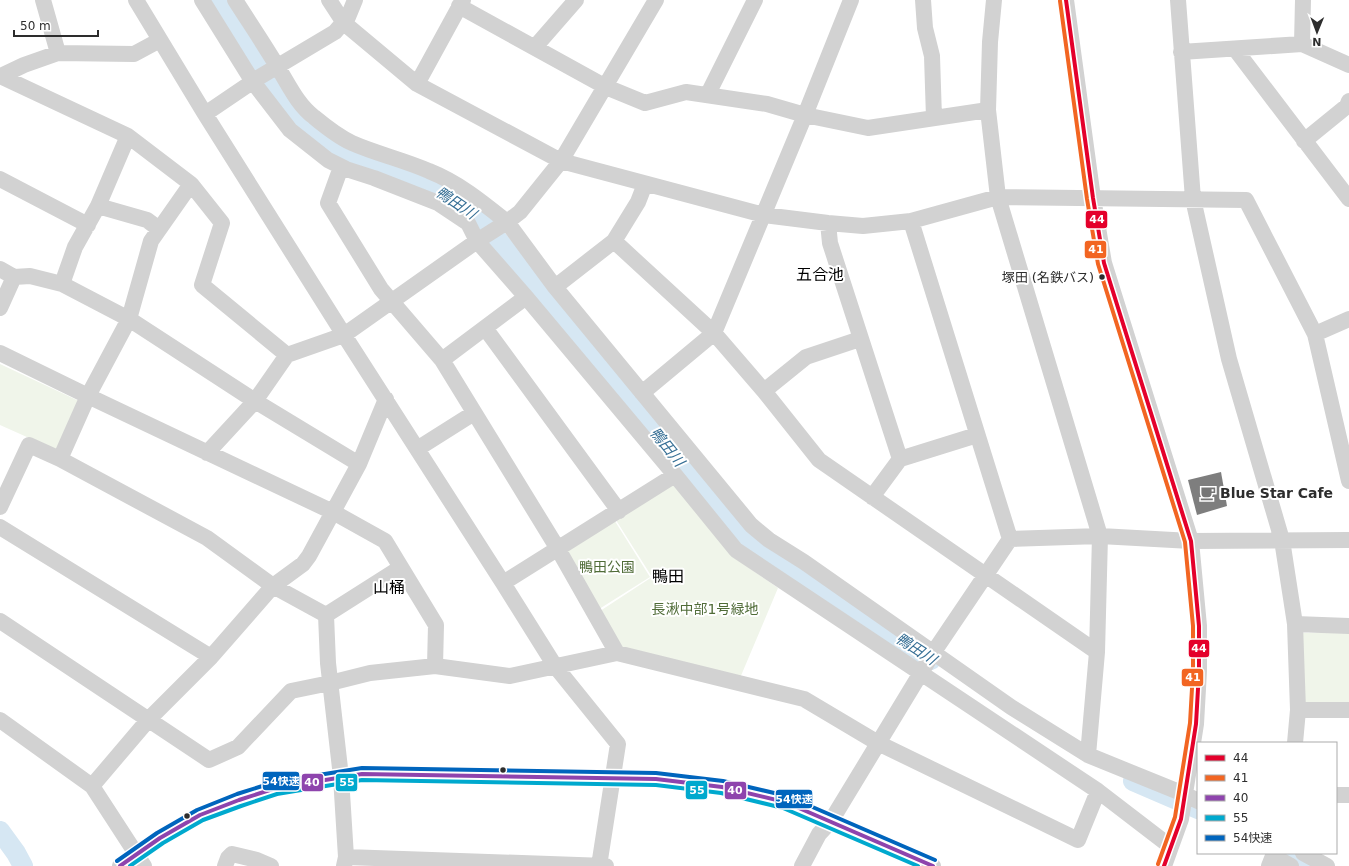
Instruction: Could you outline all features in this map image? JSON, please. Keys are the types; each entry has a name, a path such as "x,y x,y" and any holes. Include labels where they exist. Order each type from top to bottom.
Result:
{"street":[{"path":"43,0 58,53"},
{"path":"136,0 205,114 344,335 503,582 555,666 618,744 601,866 345,862 341,777 328,663 326,615"},
{"path":"202,0 290,130 315,151 341,167 438,203 468,223 477,241 526,297 736,550 1098,791 1171,847"},
{"path":"235,0 275,68 304,108 336,134 352,143 430,171 473,194 507,222 556,288 751,525 769,540 804,562 1011,707 1088,754 1191,797"},
{"path":"328,0 344,23 417,84 561,161 764,215 863,226 911,222 998,197 1246,200 1315,334 1349,481"},
{"path":"205,114 256,80 334,32 348,17 355,0"},
{"path":"535,47 576,0"},
{"path":"207,453 255,401 288,355 344,335 520,212 561,161 656,0"},
{"path":"708,94 755,0"},
{"path":"642,393 714,333 764,215 851,0"},
{"path":"923,0 925,28 932,56 934,118"},
{"path":"994,0 990,42 988,110 998,197 1100,536 1096,652 1088,754"},
{"path":"1066,0 1093,198 1104,263 1191,541 1199,626 1199,671 1191,797 1181,819 1164,866"},
{"path":"1178,0 1193,199 1229,359 1282,540 1295,624 1298,710 1295,742"},
{"path":"1302,44 1303,0"},
{"path":"417,84 461,3 606,87 645,103 686,92 708,94 767,104 805,115 868,128 988,110"},
{"path":"0,76 24,65 58,53 134,54 160,40"},
{"path":"1181,52 1302,44 1349,65"},
{"path":"1235,49 1304,141 1346,191"},
{"path":"0,76 128,136 190,184 222,223 202,285 288,355"},
{"path":"1304,141 1347,106 1349,101"},
{"path":"62,284 75,246 98,206 128,136"},
{"path":"341,167 328,203 381,289 393,301 442,360 558,549 617,653"},
{"path":"0,179 88,225"},
{"path":"60,459 88,396 129,319 151,241 190,184"},
{"path":"556,288 614,241 638,202 645,184"},
{"path":"98,206 147,220 159,229"},
{"path":"911,222 976,435 1010,539"},
{"path":"828,223 830,243 900,459"},
{"path":"614,241 714,333 764,391 819,460 1096,652"},
{"path":"0,308 7,273 30,276 62,284 129,319 255,401 359,464"},
{"path":"442,360 526,297"},
{"path":"1315,334 1349,320"},
{"path":"485,328 619,511"},
{"path":"764,391 806,357 860,339"},
{"path":"0,353 207,453 334,512 385,541 436,625 436,666"},
{"path":"92,786 149,719 212,657 273,586 303,564 334,512 359,464 386,399"},
{"path":"417,449 474,413"},
{"path":"872,497 900,459 976,435"},
{"path":"0,508 29,445 60,459 207,538 273,586 326,615"},
{"path":"503,582 675,475"},
{"path":"0,527 212,657"},
{"path":"1010,539 1100,536 1191,541 1349,540"},
{"path":"802,866 819,834 831,822 933,653 1010,539"},
{"path":"326,615 400,568"},
{"path":"0,621 209,760 238,747 291,691 370,673 436,666 510,676 617,653 804,699 878,743 1078,840 1098,791"},
{"path":"1295,624 1349,626"},
{"path":"1298,710 1349,710"},
{"path":"0,720 92,786 141,860"},
{"path":"120,866 141,860 160,838 200,815 239,800 276,788 362,774 656,779 722,787 785,802 933,866"},
{"path":"1337,795 1349,795"},
{"path":"225,866 228,858 232,854 257,860 271,866"},
{"path":"1305,854 1327,866"},
{"path":"1269,866 1273,856 1291,866"}],"green space":[{"path":"0,364 79,401 56,450 0,425"},
{"name":"長湫中部1号緑地","path":"675,484 732,556 778,588 740,678 618,650 597,613 652,577 614,517"},
{"name":"鴨田公園","path":"613,518 650,577 596,611 562,551"},
{"path":"1349,632 1349,703 1303,703 1301,633"}],"building":[{"name":"Blue Star Cafe","path":"1221,472 1227,506 1197,515 1188,480"}],"waterway":[{"name":"鴨田川","path":"217,0 271,85 304,127 317,139 333,148 400,173 451,197 484,223 711,500 746,539 931,660"},
{"name":"鴨田川","path":"1133,781 1197,809"},
{"path":"0,831 16,853 23,866"},
{"name":"鴨田川","path":"1285,854 1308,866"}],"transit line":[{"name":"44","path":"1066,0 1093,198 1104,263 1191,541 1199,626 1199,671 1196,724 1181,819 1164,866"},
{"name":"41","path":"1060,1 1087,199 1098,264 1185,542 1193,626 1193,671 1190,723 1175,817 1158,864"},
{"name":"54快速","path":"117,861 157,833 197,810 237,794 275,782 362,768 656,773 723,781 787,796 935,860"},
{"name":"40","path":"120,866 160,838 200,815 239,800 276,788 362,774 656,779 722,787 785,802 933,866"},
{"name":"55","path":"130,866 163,843 203,820 277,794 362,780 656,785 721,793 783,808 918,866"}],"place":[{"name":"塚田 (名鉄バス)","path":"1102,277"},
{"name":"Blue Star Cafe","path":"1208,493"}],"district":[{"name":"五合池","path":"820,274"},
{"name":"鴨田","path":"668,576"},
{"name":"山桶","path":"389,587"}]}
